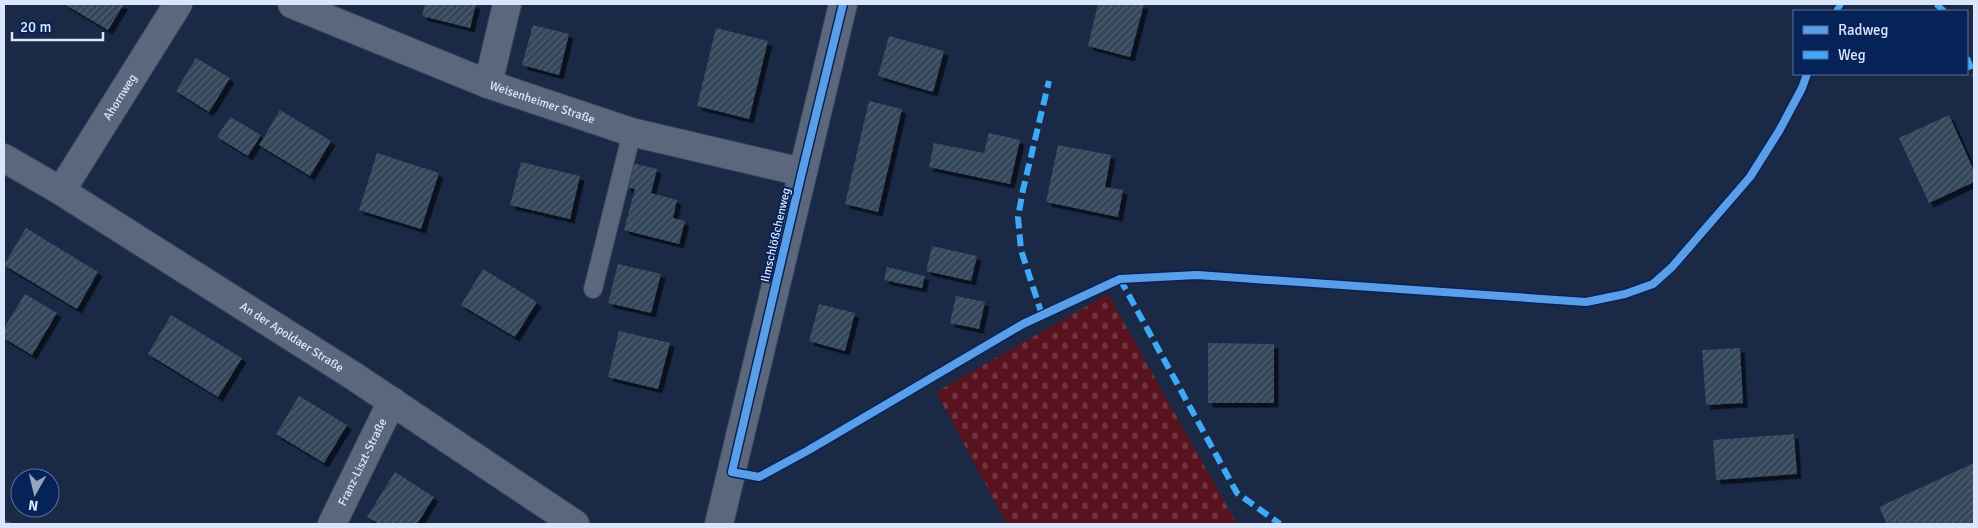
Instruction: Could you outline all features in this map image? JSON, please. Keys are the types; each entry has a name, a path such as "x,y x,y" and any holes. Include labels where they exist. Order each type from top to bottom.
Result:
{"street":[{"name":"Ahornweg","path":"61,191 178,4"},
{"name":"Weisenheimer Straße","path":"292,4 488,84 632,132 802,172"},
{"path":"488,84 507,4"},
{"name":"Ilmschlößchenweg","path":"719,524 802,172 844,4"},
{"name":"An der Apoldaer Straße","path":"4,158 61,191 392,401 575,524"},
{"name":"Franz-Liszt-Straße","path":"332,524 392,401"}],"lane":[{"path":"593,289 632,132"}],"green space":[{"path":"1108,294 1237,524 1007,524 936,392"}],"building":[{"path":"64,4 124,4 108,30"},
{"path":"425,4 476,4 470,28 422,16"},
{"path":"1098,4 1144,4 1130,57 1088,46"},
{"path":"533,25 569,34 559,75 522,65"},
{"path":"716,28 768,41 749,119 697,106"},
{"path":"889,36 944,51 933,92 878,76"},
{"path":"196,58 230,78 209,112 176,91"},
{"path":"869,101 902,109 878,212 845,204"},
{"path":"280,110 331,141 310,176 259,145"},
{"path":"1949,115 1974,171 1974,182 1929,203 1899,138"},
{"path":"230,117 261,135 248,156 217,137"},
{"path":"989,133 1020,140 1010,184 929,167 934,143 984,153"},
{"path":"1058,145 1111,155 1105,187 1123,190 1118,217 1046,202"},
{"path":"377,153 439,173 421,229 359,210"},
{"path":"521,162 580,176 570,219 510,205"},
{"path":"632,163 657,169 651,193 677,200 673,218 685,221 679,244 624,230 635,189 626,187"},
{"path":"26,228 98,272 77,309 4,265"},
{"path":"932,246 977,256 971,281 926,271"},
{"path":"618,264 661,274 651,313 608,303"},
{"path":"887,267 925,276 922,288 884,280"},
{"path":"483,269 537,302 515,337 461,305"},
{"path":"25,294 57,313 32,355 4,338 4,328"},
{"path":"956,296 985,302 979,329 950,323"},
{"path":"819,304 855,313 845,351 809,341"},
{"path":"171,315 242,358 218,397 148,354"},
{"path":"619,331 670,343 658,389 608,377"},
{"path":"1208,343 1274,344 1274,403 1208,403"},
{"path":"1740,348 1743,403 1706,405 1702,350"},
{"path":"299,396 347,425 324,463 276,434"},
{"path":"1794,434 1797,474 1716,480 1713,440"},
{"path":"1974,463 1974,524 1887,524 1879,507"},
{"path":"395,472 434,497 417,524 379,524 367,517"},
{"path":"4,519 13,524 4,524"}],"marked path":[{"path":"1837,10 1841,4"},
{"path":"1936,4 1943,10"},
{"path":"1968,60 1974,75"},
{"path":"1042,315 1021,250 1018,217 1049,81"},
{"path":"1120,279 1237,493 1280,524"}],"cycle path":[{"path":"843,4 732,472 759,477 807,451 1023,324 1120,279 1197,275 1586,302 1625,294 1653,284 1672,267 1750,177 1779,131 1802,88 1807,75"}]}
